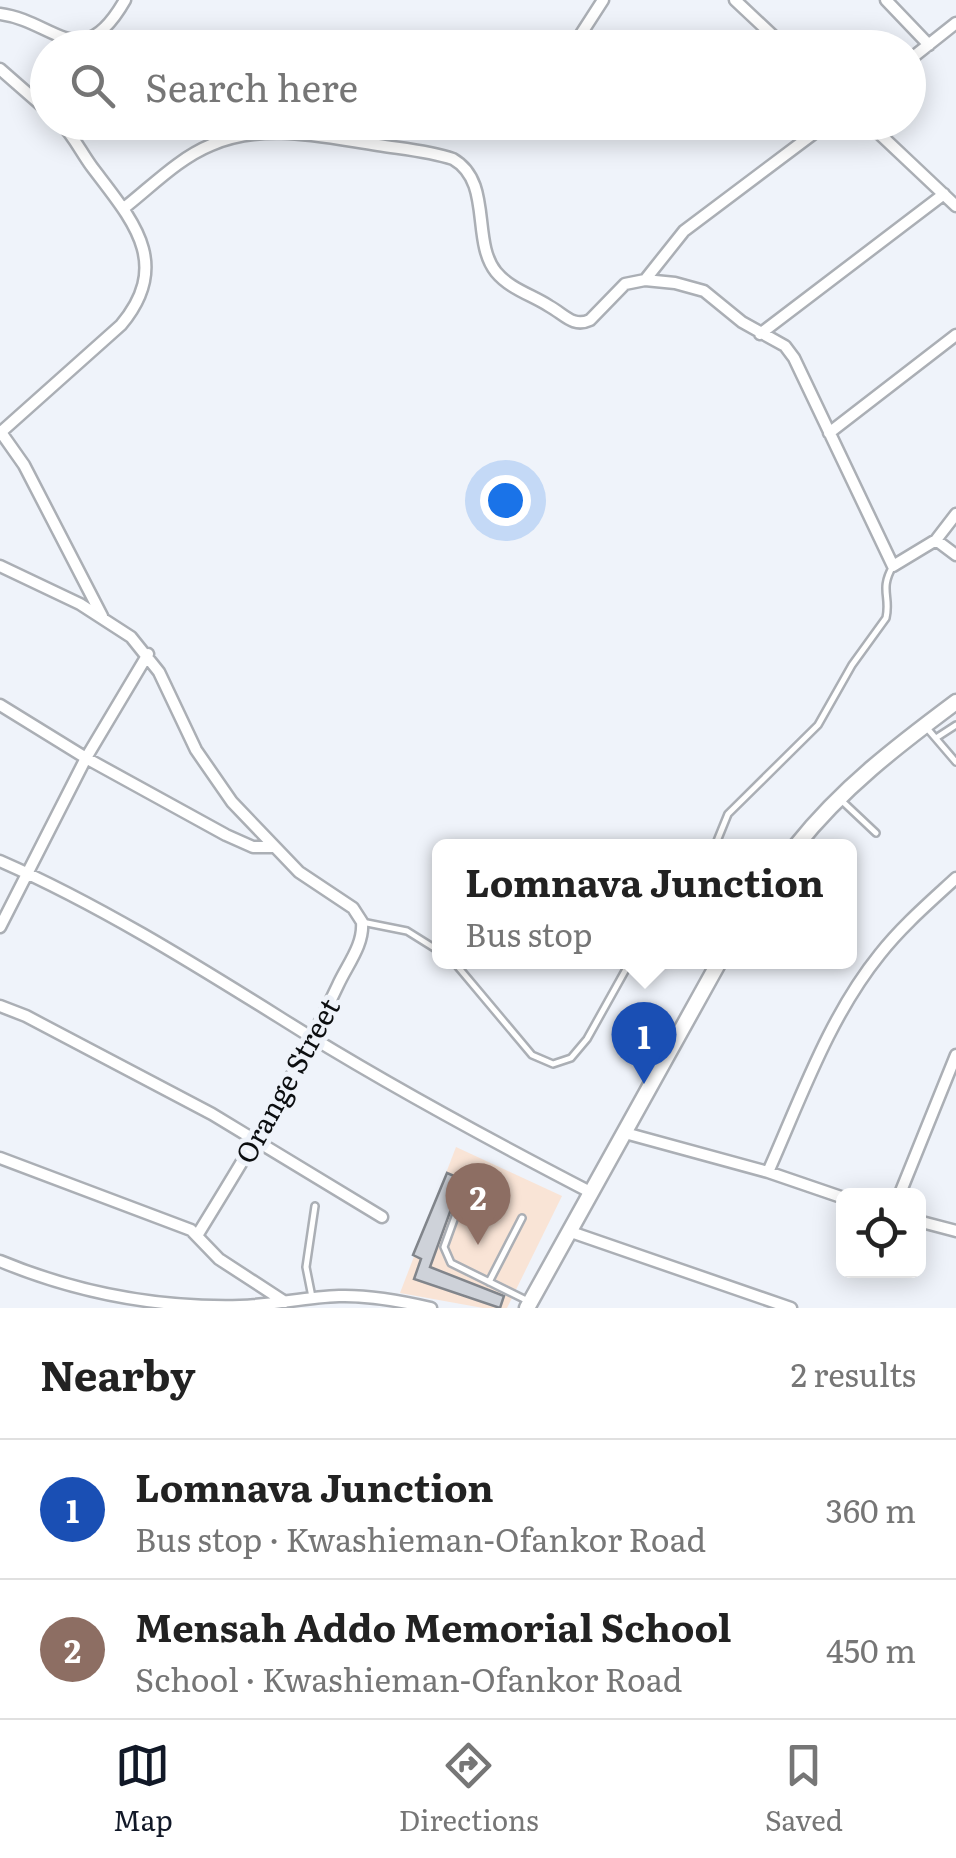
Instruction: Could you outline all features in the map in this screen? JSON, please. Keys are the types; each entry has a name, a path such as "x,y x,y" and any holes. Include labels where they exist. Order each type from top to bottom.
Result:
{"main road":[{"path":"802,839 877,761 924,724 954,714"},
{"path":"528,1305 715,969"}],"street":[{"path":"102,30 125,0"},
{"path":"584,30 604,0"},
{"path":"735,0 767,30"},
{"path":"886,0 915,30"},
{"path":"0,14 42,30"},
{"path":"926,46 956,23"},
{"path":"926,41 929,44"},
{"path":"0,69 30,95"},
{"path":"73,140 124,208 145,258 147,276 137,307 121,326 0,432 24,465 102,617"},
{"path":"124,208 190,156 227,140"},
{"path":"346,140 438,154 464,165 474,185 495,271 512,286 570,321 583,324 590,320 626,284 645,280 675,283 704,291 790,352 893,566 936,540 956,514"},
{"path":"645,280 684,231 805,140"},
{"path":"760,334 951,198 887,140"},
{"path":"830,433 956,336"},
{"path":"936,540 956,555"},
{"path":"0,566 102,617 131,637 148,654 196,750 232,802 314,884 353,908 362,922"},
{"path":"0,927 86,758 148,654"},
{"path":"0,705 86,758 244,844 273,846"},
{"path":"0,861 226,981 459,1124 592,1193"},
{"path":"768,1172 833,1028 857,987 880,954 956,878"},
{"name":"Orange Street","path":"198,1234 314,1037 355,954 362,922"},
{"path":"0,1006 152,1082 382,1217"},
{"path":"902,1188 956,1055"},
{"path":"625,1133 768,1172 836,1195"},
{"path":"0,1158 198,1234 219,1259 286,1302"},
{"path":"926,1223 956,1232"},
{"path":"570,1232 791,1308"},
{"path":"0,1261 53,1281 122,1298 181,1306 258,1307 313,1298 363,1297 431,1308"}],"lane":[{"path":"718,839 728,814 818,724 852,665 886,618 883,592 893,566"},
{"path":"936,738 954,714"},
{"path":"924,724 956,762"},
{"path":"839,798 876,833"},
{"path":"362,922 407,932 432,946"},
{"path":"460,969 532,1055 553,1064 571,1058 587,1039 626,969"},
{"path":"464,1192 444,1247 446,1256 528,1305"},
{"path":"313,1298 306,1266 315,1206"},
{"path":"489,1282 522,1218"}],"shaded area":[{"path":"456,1147 562,1196 507,1308 483,1308 400,1293"}],"building":[{"path":"447,1173 466,1181 458,1190 430,1267 504,1296 500,1308 414,1279 421,1259 413,1255"}],"place":[{"name":"Lomnava Junction","path":"644,1084"},
{"name":"Mensah Addo Memorial School","path":"478,1245"}]}
